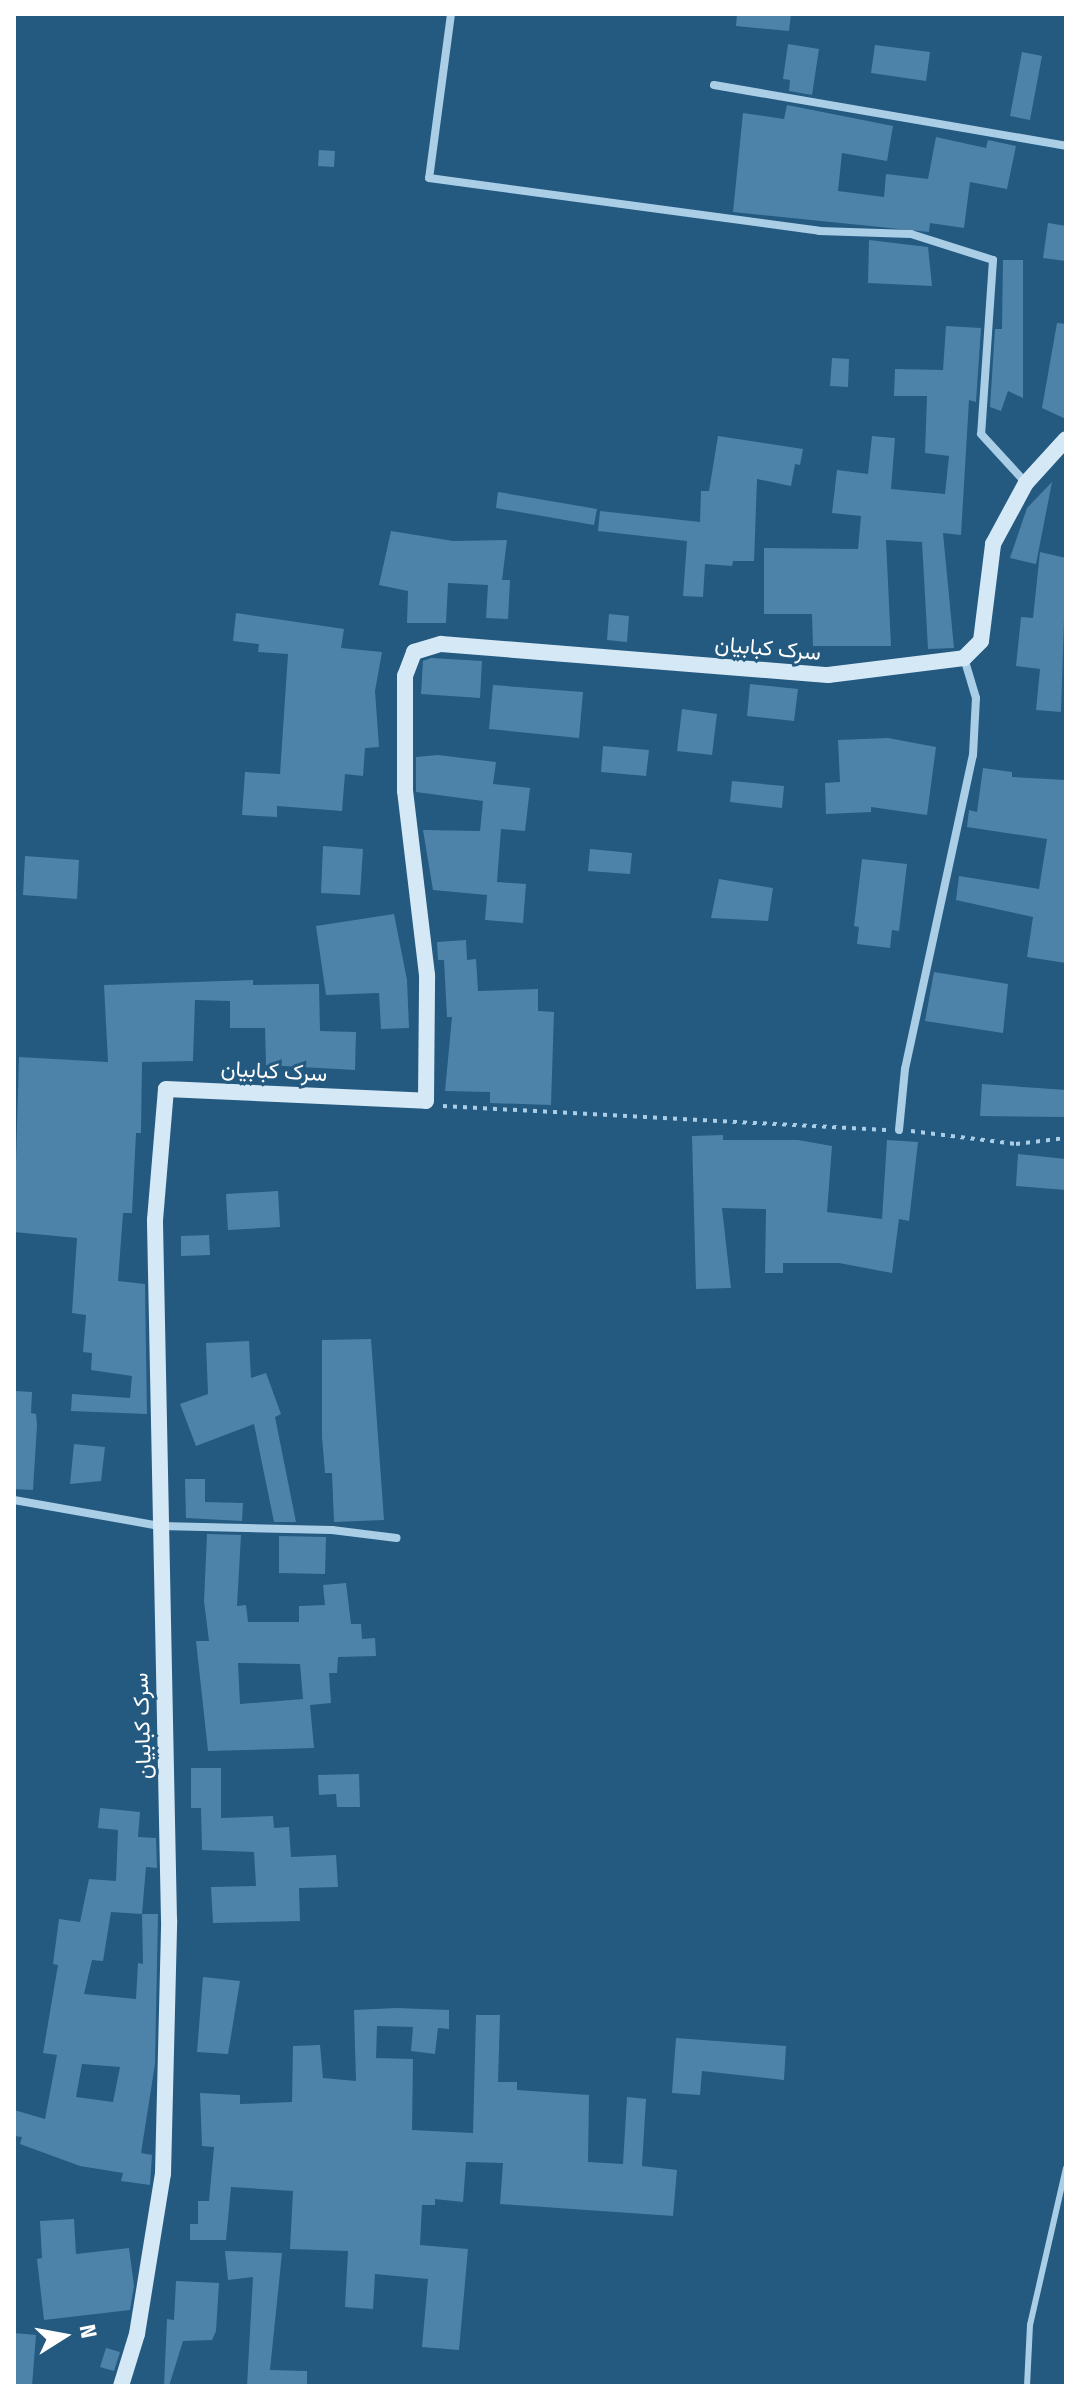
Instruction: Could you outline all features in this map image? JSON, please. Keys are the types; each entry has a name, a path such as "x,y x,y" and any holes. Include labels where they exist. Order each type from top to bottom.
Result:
{"street":[{"path":"451,14 429,178 819,231 911,234 993,260 981,434 1026,483"},
{"path":"714,85 1066,146"},
{"path":"899,1130 905,1069 973,755 976,698 964,658 981,641 993,544 1026,483 1066,439"},
{"name":"سرک کبابیان","path":"121,2386 137,2334 163,2174 169,1920 155,1220 166,1089 426,1101 427,975 405,791 405,676 414,652 441,644 828,675 964,658"},
{"path":"14,1500 160,1526 332,1530 397,1538"}],"lane":[{"path":"1027,2386 1030,2325 1066,2168"}],"path":[{"path":"426,1101 449,1107 899,1130 991,1137 1016,1144 1066,1138"}],"building":[{"path":"737,14 791,14 789,31 736,26"},
{"path":"788,44 819,49 812,95 789,91 790,80 783,79"},
{"path":"875,45 930,52 926,81 871,73"},
{"path":"1022,52 1042,56 1030,120 1010,116"},
{"path":"787,105 893,126 887,161 842,153 838,191 884,197 886,174 928,179 936,137 986,148 988,140 1016,146 1007,189 970,182 964,228 930,223 929,232 733,212 743,113 784,119"},
{"path":"319,150 335,151 334,167 318,166"},
{"path":"1048,223 1066,226 1066,261 1043,258"},
{"path":"869,240 928,247 932,286 868,283"},
{"path":"1003,260 1023,260 1023,398 1008,391 1001,411 990,407 995,329 1002,329"},
{"path":"1057,323 1066,324 1066,419 1042,408"},
{"path":"946,326 981,328 976,402 969,400 961,535 943,533 954,648 928,649 922,542 886,540 891,646 813,646 812,614 764,614 764,548 858,549 861,516 832,513 837,470 868,474 872,436 895,438 891,489 945,494 949,456 925,453 927,396 894,396 895,369 943,370"},
{"path":"832,358 849,359 848,387 830,386"},
{"path":"718,436 803,449 800,465 795,464 791,486 757,479 754,561 733,561 732,566 705,564 703,597 683,596 687,541 598,531 600,511 700,522 701,491 709,491"},
{"path":"1052,482 1036,564 1010,558 1027,508"},
{"path":"498,492 597,509 594,525 496,508"},
{"path":"391,531 453,541 507,540 502,580 510,580 508,619 486,618 488,585 448,583 446,623 407,623 408,591 379,585"},
{"path":"1040,552 1066,558 1061,712 1036,710 1040,669 1016,666 1021,617 1033,618"},
{"path":"236,613 344,629 341,648 382,652 375,691 379,747 365,748 363,776 345,774 342,811 277,806 277,817 242,815 245,772 280,774 288,654 258,652 259,644 233,641"},
{"path":"609,614 629,616 627,642 607,640"},
{"path":"431,658 482,661 480,698 421,694 423,661"},
{"path":"750,684 798,689 794,721 747,716"},
{"path":"493,685 583,692 579,738 489,729"},
{"path":"682,709 717,714 712,755 677,751"},
{"path":"888,738 936,747 927,815 871,807 871,812 826,814 825,783 840,782 838,740"},
{"path":"603,746 649,750 646,776 601,772"},
{"path":"438,755 496,762 493,784 530,788 525,831 501,829 497,882 526,884 523,923 485,920 487,895 433,890 423,830 480,831 483,801 416,792 416,757"},
{"path":"983,768 1012,772 1012,777 1066,780 1066,963 1027,957 1033,917 956,900 959,876 1039,889 1047,839 967,827 969,810 977,812"},
{"path":"732,781 784,786 782,808 730,802"},
{"path":"323,846 363,849 360,895 321,893"},
{"path":"590,849 632,853 630,874 588,871"},
{"path":"25,856 79,860 77,899 23,895"},
{"path":"862,859 907,864 899,931 892,930 890,948 857,944 859,927 854,926"},
{"path":"719,879 773,888 768,921 711,918"},
{"path":"394,914 407,980 409,1028 381,1029 379,993 326,995 316,926"},
{"path":"466,940 467,960 476,959 478,991 538,989 538,1011 554,1012 551,1105 490,1103 490,1092 445,1091 452,1017 447,1017 444,960 438,960 437,942"},
{"path":"934,972 1008,984 1003,1033 925,1021"},
{"path":"253,980 253,985 319,984 320,1031 356,1032 355,1070 266,1065 265,1028 230,1028 230,1001 195,1000 193,1061 142,1062 141,1133 136,1133 132,1213 123,1213 118,1281 145,1284 147,1414 71,1411 72,1394 130,1398 132,1376 91,1370 92,1353 83,1352 86,1315 72,1313 77,1238 14,1232 19,1057 108,1062 104,985"},
{"path":"982,1084 1066,1090 1066,1117 980,1116"},
{"path":"723,1135 723,1140 798,1140 832,1146 827,1212 882,1219 887,1140 918,1142 909,1221 899,1219 892,1273 839,1263 783,1263 783,1273 765,1273 766,1209 722,1208 731,1288 696,1289 692,1136"},
{"path":"1018,1154 1066,1159 1066,1190 1016,1186"},
{"path":"278,1191 280,1227 228,1230 226,1194"},
{"path":"209,1235 210,1255 181,1256 181,1236"},
{"path":"371,1339 384,1520 334,1522 332,1473 325,1473 322,1437 322,1340"},
{"path":"249,1341 251,1378 266,1373 281,1414 275,1417 296,1522 274,1522 254,1424 196,1446 180,1404 208,1394 206,1343"},
{"path":"15,1391 32,1392 31,1413 36,1414 33,1490 14,1489"},
{"path":"74,1444 105,1447 101,1481 70,1484"},
{"path":"185,1479 205,1479 205,1502 243,1503 242,1521 186,1518"},
{"path":"207,1534 241,1535 237,1606 246,1605 248,1622 299,1622 299,1606 325,1605 323,1585 346,1583 351,1624 361,1624 362,1639 375,1638 376,1656 338,1657 337,1673 329,1673 331,1703 310,1705 314,1748 208,1751 196,1641 209,1641 204,1601","holes":["238,1663 300,1664 303,1699 240,1704"]},
{"path":"279,1536 326,1537 325,1574 279,1573"},
{"path":"191,1768 221,1768 221,1818 273,1816 274,1828 289,1827 291,1857 336,1855 338,1887 299,1888 300,1921 213,1923 211,1887 256,1886 254,1852 202,1850 201,1808 191,1808"},
{"path":"359,1774 360,1807 337,1807 336,1794 319,1795 318,1775"},
{"path":"100,1808 140,1812 138,1837 156,1838 157,1868 146,1867 142,1914 158,1914 155,2064 141,2153 152,2155 150,2185 121,2181 123,2173 80,2166 20,2144 22,2137 14,2136 14,2110 45,2119 57,2055 43,2053 58,1965 53,1964 59,1919 80,1922 89,1879 116,1881 118,1830 98,1828","holes":["111,1912 142,1914 143,1964 138,1963 136,1999 84,1994 92,1960 103,1961","82,2064 120,2067 113,2102 76,2097"]},
{"path":"203,1977 240,1981 228,2054 197,2052"},
{"path":"354,2010 449,2010 449,2029 438,2028 435,2054 411,2051 413,2027 377,2026 376,2058 413,2059 412,2130 473,2133 476,2015 500,2015 498,2082 517,2082 517,2090 589,2095 588,2162 623,2164 627,2097 646,2099 642,2166 677,2170 673,2216 500,2204 503,2163 466,2162 463,2202 435,2199 435,2205 422,2205 420,2245 468,2249 459,2350 422,2347 428,2279 375,2274 373,2309 345,2307 348,2251 290,2249 293,2191 231,2187 226,2240 190,2240 190,2224 198,2224 198,2201 209,2201 214,2147 202,2146 200,2093 240,2095 240,2104 292,2102 293,2046 320,2045 323,2078 356,2081"},
{"path":"676,2038 786,2046 784,2080 702,2071 700,2095 672,2093"},
{"path":"74,2219 76,2254 129,2248 134,2286 130,2310 44,2320 37,2259 42,2258 40,2221"},
{"path":"225,2251 282,2253 270,2370 307,2371 307,2386 247,2386 253,2277 228,2280"},
{"path":"176,2281 219,2283 216,2331 212,2340 183,2341 169,2386 164,2386 167,2319 174,2320"},
{"path":"14,2333 36,2335 32,2386 14,2386"},
{"path":"106,2348 120,2352 114,2371 100,2367"}]}
